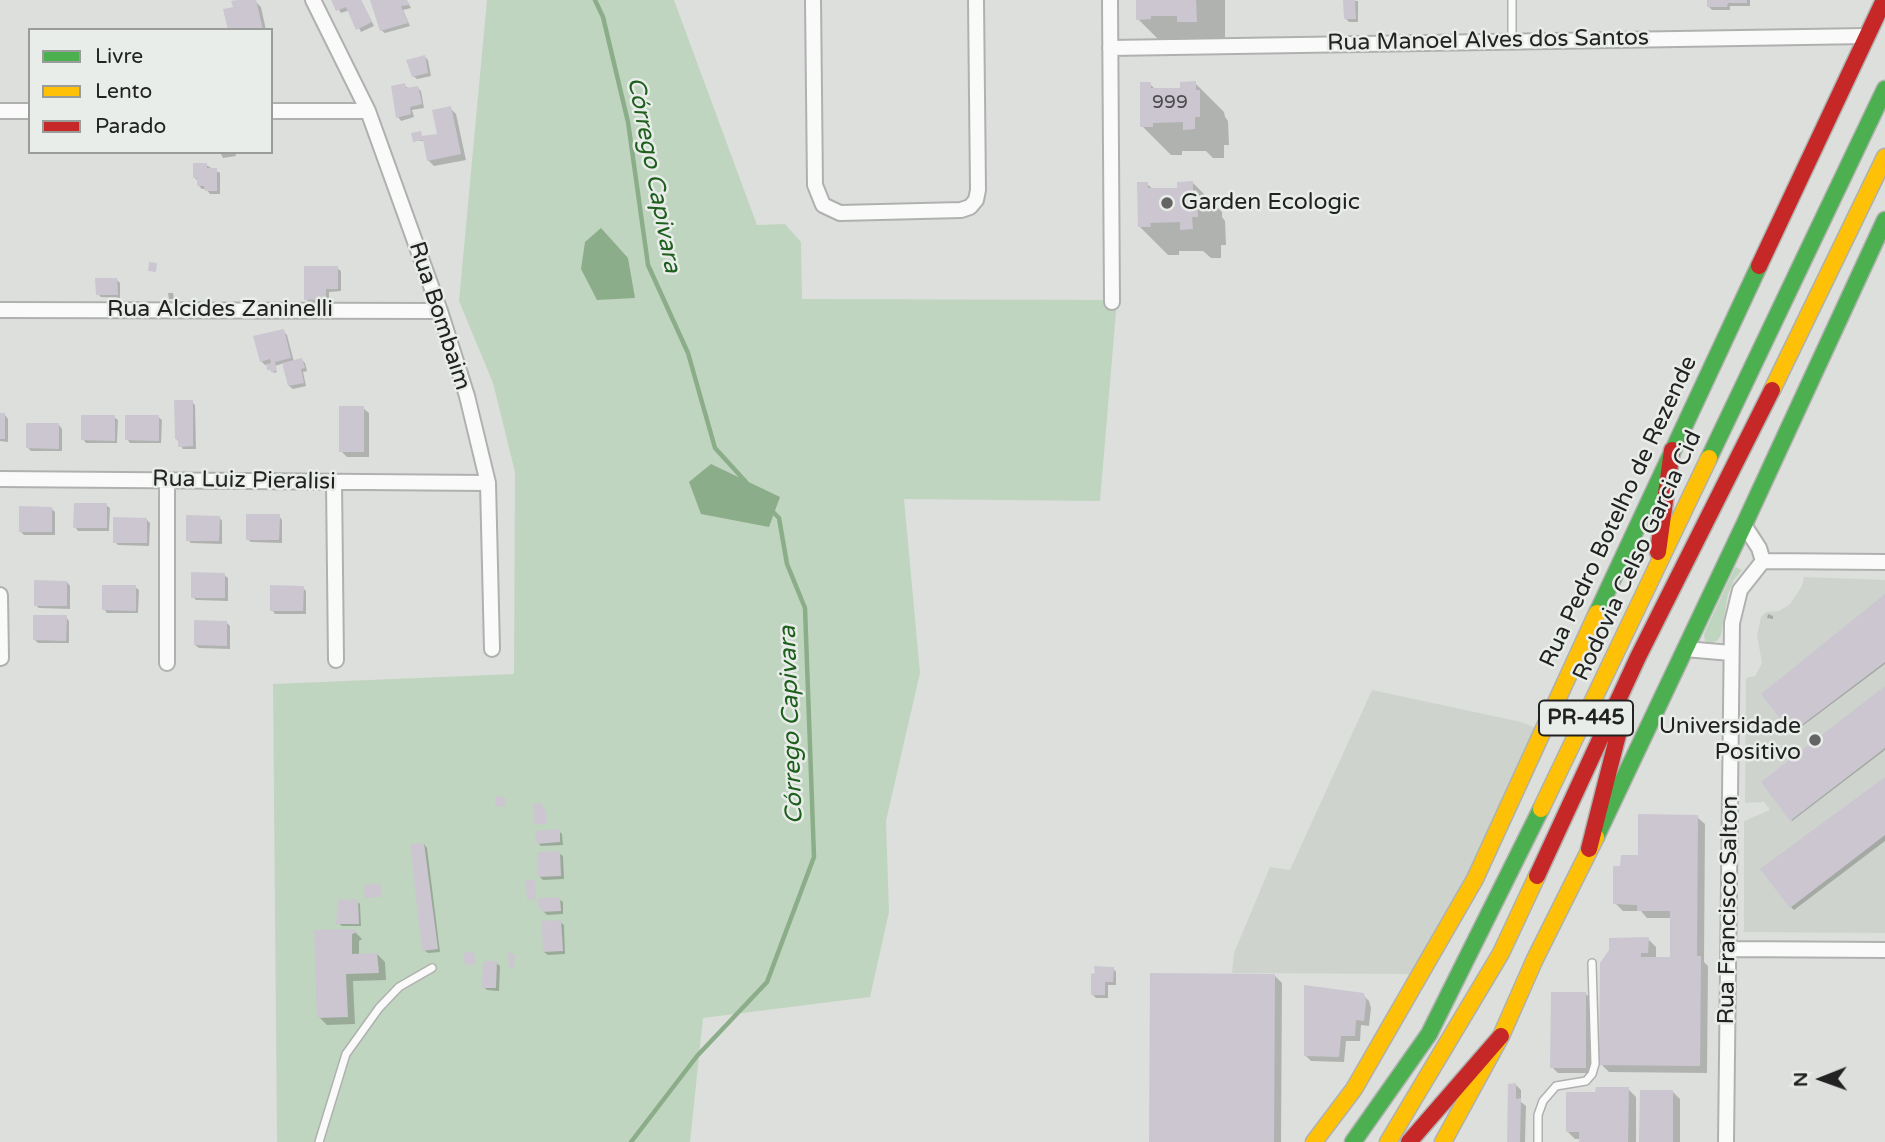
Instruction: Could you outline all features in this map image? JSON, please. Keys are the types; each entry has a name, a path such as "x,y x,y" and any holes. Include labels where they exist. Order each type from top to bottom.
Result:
{"main road":[{"name":"Rua Pedro Botelho de Rezende","path":"1314,1142 1354,1089 1475,879 1671,450 1884,0"},
{"name":"Rodovia Celso Garcia Cid","path":"1353,1142 1429,1034 1655,575 1885,89"},
{"name":"Rodovia Celso Garcia Cid","path":"1388,1142 1502,953 1638,657 1722,493 1885,157"},
{"name":"PR-445","path":"1501,1037 1535,959 1744,525 1885,220"},
{"path":"1655,575 1671,450"},
{"path":"1589,849 1638,657"},
{"path":"1409,1142 1501,1037"},
{"path":"1443,1142 1501,1037"}],"street":[{"name":"Rua Bombaim","path":"313,0 368,111 440,311 467,396 488,483 492,649"},
{"path":"813,0 815,185 823,205 840,213 952,211 970,207 976,200 976,0"},
{"path":"1110,0 1112,302"},
{"name":"Rua Manoel Alves dos Santos","path":"1110,48 1867,36"},
{"path":"0,111 28,111"},
{"path":"273,111 368,111"},
{"name":"Rua Alcides Zaninelli","path":"0,310 440,311"},
{"name":"Rua Luiz Pieralisi","path":"0,479 488,483"},
{"path":"167,481 167,663"},
{"path":"334,482 336,660"},
{"path":"1744,525 1759,548 1763,561 1885,562"},
{"name":"Rua Francisco Salton","path":"1726,1142 1731,653 1735,604 1744,583 1763,561"},
{"path":"0,595 1,658"},
{"path":"1685,649 1731,653"},
{"path":"1729,949 1885,950"}],"lane":[{"path":"1511,40 1512,0"},
{"path":"1538,1142 1538,1115 1542,1101 1556,1086 1586,1081 1592,1074 1595,1064 1592,963"},
{"path":"319,1142 346,1054 379,1008 399,987 432,968"}],"shaded area":[{"path":"487,0 674,0 757,225 785,224 801,242 802,299 1117,300 1100,501 904,499 920,673 886,821 889,912 870,997 703,1018 690,1142 277,1142 273,684 514,674 515,472 493,383 459,301"},
{"path":"601,228 628,258 635,298 597,300 581,269 585,242"},
{"path":"711,464 780,497 769,527 701,514 689,482"},
{"path":"1735,567 1742,570 1728,594 1721,635 1717,641 1709,643 1705,641 1704,634"},
{"name":"Universidade Positivo","path":"1804,577 1885,580 1885,933 1744,932 1744,821 1770,810 1764,802 1745,803 1746,678 1755,676 1762,663 1757,635 1761,617 1766,612 1779,611 1790,604 1802,586"},
{"path":"1372,690 1521,722 1538,729 1420,974 1232,973 1234,953 1270,867 1290,870"}],"building":[{"path":"256,0 263,28 228,28 223,9 233,7 231,1"},
{"path":"331,0 361,0 372,22 356,30 346,7 336,11"},
{"path":"370,0 407,0 410,5 401,6 408,23 380,31"},
{"path":"1136,0 1196,0 1197,22 1177,22 1177,16 1151,16 1151,19 1136,20"},
{"path":"1343,0 1355,0 1356,19 1344,19"},
{"path":"1707,0 1747,0 1747,3 1707,7"},
{"path":"425,55 428,73 412,77 406,60"},
{"name":"Garden Ecologic","path":"1196,81 1196,90 1200,90 1200,117 1195,117 1195,129 1183,130 1183,122 1153,123 1153,127 1140,127 1140,82 1151,82 1151,88 1180,88 1180,82"},
{"path":"405,83 406,88 418,86 422,104 410,107 411,114 396,118 391,86"},
{"path":"451,106 461,154 427,161 423,140 413,142 411,133 421,131 422,136 437,134 432,110"},
{"path":"193,163 207,163 207,168 217,168 217,191 205,191 204,186 197,186 197,178 193,178"},
{"name":"Garden Ecologic","path":"1193,181 1193,190 1197,190 1198,217 1192,217 1193,229 1180,230 1180,222 1150,223 1151,227 1138,227 1137,182 1148,182 1148,188 1177,188 1177,182"},
{"path":"149,262 157,263 156,272 148,271"},
{"path":"304,266 338,266 338,289 326,289 326,299 304,300"},
{"path":"95,278 117,278 118,295 96,295"},
{"path":"284,329 291,358 275,362 277,371 271,372 267,370 266,364 271,363 270,359 260,362 253,336"},
{"path":"302,358 305,368 301,369 304,383 288,386 282,363"},
{"path":"174,400 193,400 193,446 178,447 178,439 175,439"},
{"path":"339,406 364,406 364,452 339,452"},
{"path":"0,413 5,413 5,439 0,439"},
{"path":"81,415 115,415 115,441 81,440"},
{"path":"125,415 159,415 159,441 125,440"},
{"path":"26,423 59,423 59,449 26,448"},
{"path":"74,503 107,503 107,528 73,528"},
{"path":"19,506 52,507 52,532 19,532"},
{"path":"246,514 280,514 279,540 246,540"},
{"path":"186,515 220,516 219,541 186,541"},
{"path":"113,517 147,518 147,543 113,543"},
{"path":"191,572 225,573 225,598 191,598"},
{"path":"34,580 67,581 67,606 34,606"},
{"path":"102,585 136,585 136,611 102,610"},
{"path":"270,585 304,586 303,611 270,611"},
{"path":"1885,594 1885,662 1791,733 1761,694"},
{"path":"33,615 67,615 66,641 33,640"},
{"path":"194,620 227,621 227,646 194,645"},
{"path":"1885,686 1885,748 1790,821 1761,782"},
{"path":"1885,777 1885,835 1790,908 1760,869"},
{"path":"496,796 506,798 505,807 495,806"},
{"path":"533,803 542,803 543,809 546,809 547,824 534,824"},
{"path":"1638,814 1698,815 1697,956 1701,956 1700,1066 1599,1065 1600,963 1609,950 1609,938 1649,937 1648,953 1641,953 1641,957 1670,957 1670,911 1637,911 1637,905 1613,904 1613,866 1620,866 1621,855 1638,855"},
{"path":"560,829 560,842 536,844 535,831"},
{"path":"424,843 438,949 422,951 410,844"},
{"path":"560,851 561,876 538,877 537,852"},
{"path":"525,880 535,880 536,899 527,900"},
{"path":"381,884 381,897 365,898 364,885"},
{"path":"560,897 561,911 542,912 541,907 538,907 538,898"},
{"path":"358,899 359,924 336,924 338,900"},
{"path":"561,920 563,951 543,952 541,921"},
{"path":"355,929 352,934 352,954 377,953 379,973 346,974 348,1017 317,1018 314,930"},
{"path":"474,951 476,964 465,965 463,953"},
{"path":"508,953 515,954 514,968 509,968"},
{"path":"483,961 497,961 496,988 482,988"},
{"path":"1094,966 1114,967 1113,982 1105,982 1105,995 1091,995 1091,974 1095,973"},
{"path":"1150,973 1275,974 1274,1142 1149,1142"},
{"path":"1304,985 1364,993 1364,1021 1356,1020 1355,1036 1341,1036 1339,1057 1304,1056"},
{"path":"1551,992 1586,992 1586,1068 1550,1068"},
{"path":"1516,1083 1516,1099 1521,1098 1520,1142 1507,1142 1508,1084"},
{"path":"1596,1087 1629,1087 1628,1142 1579,1142 1579,1132 1566,1132 1566,1092 1595,1092"},
{"path":"1640,1090 1673,1090 1673,1142 1639,1142"}],"waterway":[{"name":"Córrego Capivara","path":"595,0 603,17 628,122 648,265 688,353 715,448 746,482"},
{"name":"Córrego Capivara","path":"631,1142 697,1056 767,982 814,857 805,608 787,564 779,518 771,510"}],"traffic: fast":[{"path":"1709,458 1885,89"},
{"path":"1596,837 1885,220"},
{"path":"1597,613 1759,266"},
{"path":"1353,1142 1429,1034 1541,809"}],"traffic: slow":[{"path":"1772,390 1885,157"},
{"path":"1541,809 1709,458"},
{"path":"1314,1142 1354,1089 1475,879 1597,613"},
{"path":"1443,1142 1501,1036 1535,959 1596,837"},
{"path":"1388,1142 1501,953 1537,876"}],"traffic: jam":[{"path":"1759,266 1884,0"},
{"path":"1537,876 1638,657 1772,390"},
{"path":"1658,552 1672,450"},
{"path":"1589,849 1622,719"},
{"path":"1409,1142 1501,1036"}],"place":[{"name":"Garden Ecologic","path":"1167,203"},
{"name":"Universidade Positivo","path":"1815,740"}]}
